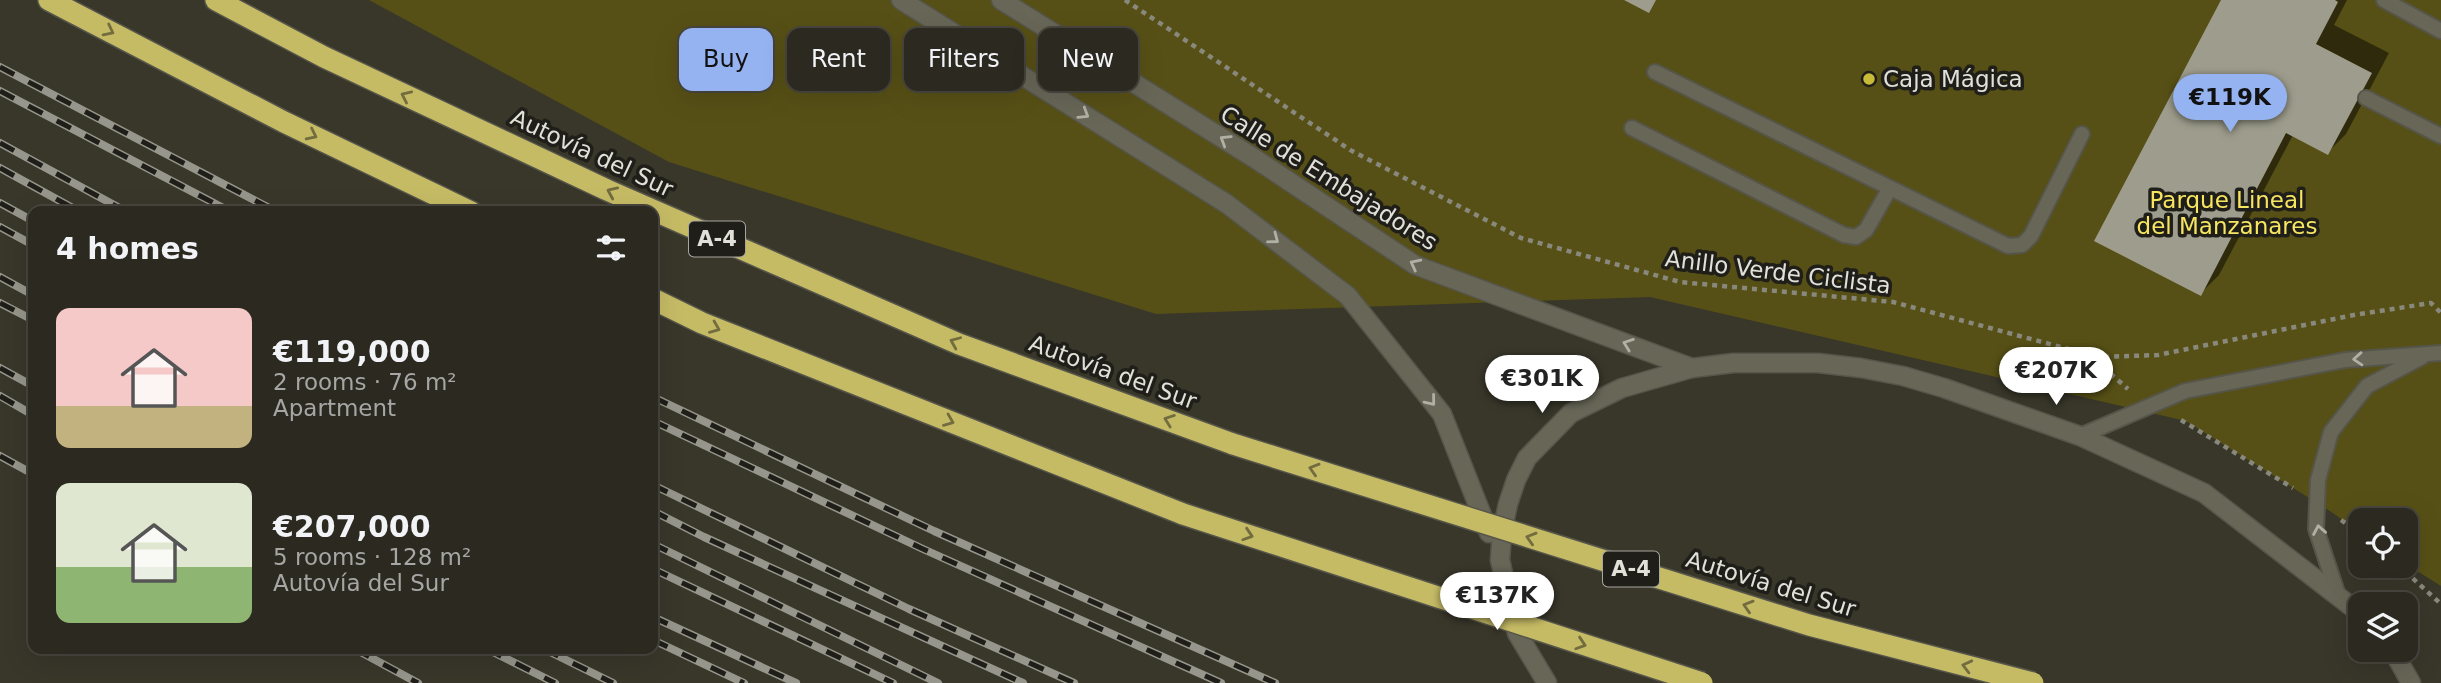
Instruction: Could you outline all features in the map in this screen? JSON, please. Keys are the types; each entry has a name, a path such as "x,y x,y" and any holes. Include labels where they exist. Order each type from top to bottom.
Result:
{"highway":[{"path":"49,0 284,122 459,206"},
{"name":"Autovía del Sur","path":"216,0 324,57 643,206"},
{"name":"Autovía del Sur","path":"658,213 959,344 1233,444 1809,625 2033,683"},
{"path":"658,301 702,323 1183,514 1702,683"}],"main road":[{"path":"901,0 1227,204 1348,296 1442,414 1500,560 1517,633 1547,683"},
{"name":"Calle de Embajadores","path":"1002,0 1254,158 1415,265 1692,368"},
{"path":"1500,560 1502,532 1516,480 1527,458 1570,414 1622,388 1692,368 1776,361 1861,368 1944,388 2080,436 2204,494 2348,604"},
{"path":"2399,662 2411,683"}],"lane":[{"path":"2384,0 2441,31"},
{"path":"1655,72 2008,246 2022,245 2031,236 2082,134"},
{"path":"2366,99 2441,136"},
{"path":"1632,128 1844,235 1856,237 1866,230 1890,188"},
{"path":"2080,436 2185,391 2345,359 2441,353"},
{"path":"2338,596 2316,529 2318,480 2331,432 2367,386 2426,355"}],"path":[{"name":"Anillo Verde Ciclista","path":"1125,0 1352,151 1521,239 1680,282 1893,302 2098,357 2158,355 2354,315 2431,303 2441,313"},
{"path":"2098,357 2135,395 2216,440 2348,525"},
{"path":"2412,578 2441,604"}],"green space":[{"name":"Parque Lineal del Manzanares","path":"369,0 2441,0 2441,586 2418,572 2418,508 2348,508 2348,524 2186,421 1650,297 1156,314 669,162"}],"building":[{"path":"1624,0 1656,0 1649,13"},
{"path":"2221,0 2335,0 2338,2 2316,44 2372,73 2328,155 2286,133 2201,296 2094,241"}],"railway":[{"path":"0,67 266,206"},
{"path":"0,91 220,206"},
{"path":"0,143 116,206"},
{"path":"0,168 69,206"},
{"path":"0,203 28,218"},
{"path":"0,227 28,242"},
{"path":"0,277 28,292"},
{"path":"0,303 28,317"},
{"path":"0,368 28,383"},
{"path":"0,396 28,412"},
{"path":"658,399 934,531 1275,683"},
{"path":"658,423 923,549 1221,683"},
{"path":"0,456 28,471"},
{"path":"658,487 909,609 1074,683"},
{"path":"658,514 1023,683"},
{"path":"658,546 938,683"},
{"path":"658,571 893,683"},
{"path":"658,619 796,683"},
{"path":"658,642 744,683"},
{"path":"364,654 418,683"},
{"path":"497,654 555,683"},
{"path":"554,654 613,683"}],"place":[{"name":"Caja Mágica","path":"1869,79"}]}
